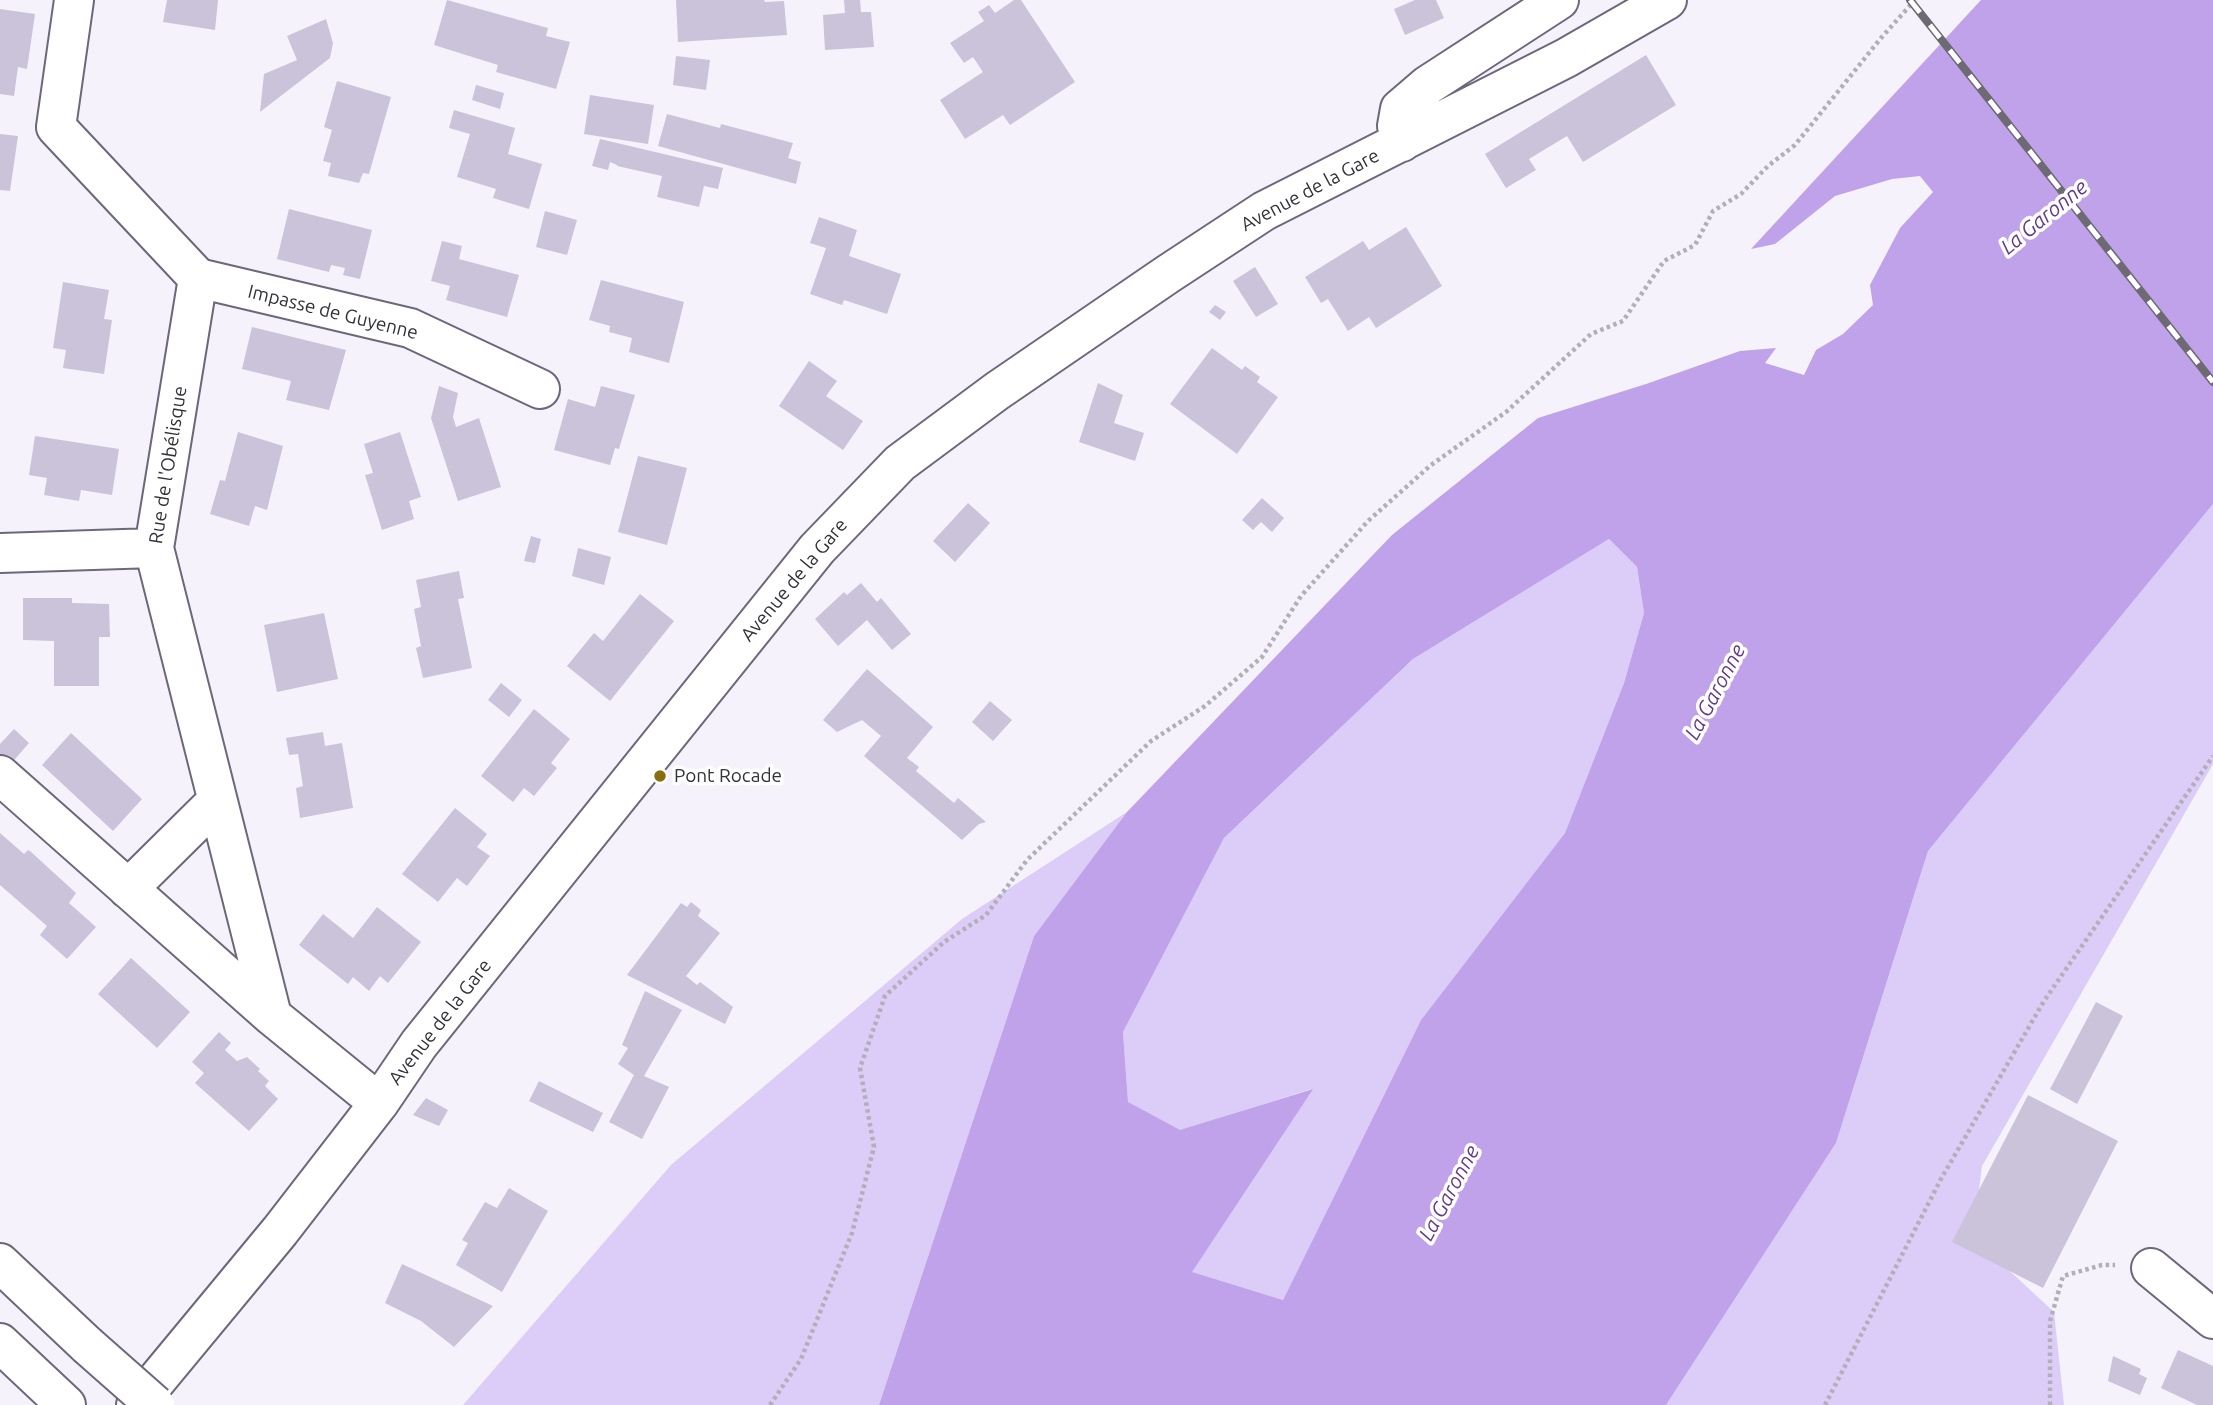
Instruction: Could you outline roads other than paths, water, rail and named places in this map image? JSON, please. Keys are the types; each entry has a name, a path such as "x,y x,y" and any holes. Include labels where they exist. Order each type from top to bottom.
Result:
{"main road":[{"path":"74,0 56,127 198,278"},
{"path":"1402,142 1397,126 1400,109 1427,85 1559,0"},
{"name":"Avenue de la Gare","path":"136,1405 280,1231 379,1103 419,1044 817,549 900,463 997,391 1264,211 1566,58 1667,0"},
{"name":"Impasse de Guyenne","path":"198,278 410,328 540,389"},
{"name":"Rue de l'Obélisque","path":"198,278 154,548 272,1016"},
{"path":"0,553 154,548"},
{"path":"0,775 272,1016 379,1103"},
{"path":"128,889 216,801"},
{"path":"0,1263 155,1405"},
{"path":"2151,1268 2213,1318"},
{"path":"0,1343 57,1396"}],"water":[{"name":"La Garonne","path":"1981,0 2213,0 2213,504 1928,851 1836,1143 1666,1405 879,1405 1034,936 1127,812 1392,535 1538,418 1740,351 1776,348 1765,363 1804,375 1816,350 1843,334 1873,305 1870,285 1900,228 1933,192 1920,176 1892,179 1835,196 1775,244 1751,249","holes":["1609,539 1637,567 1644,613 1624,683 1565,833 1421,1020 1283,1300 1192,1272 1313,1089 1180,1130 1128,1102 1123,1032 1224,838 1413,659"]}],"railway":[{"path":"1910,0 2213,382"}],"place":[{"name":"Pont Rocade","path":"660,776"}]}
